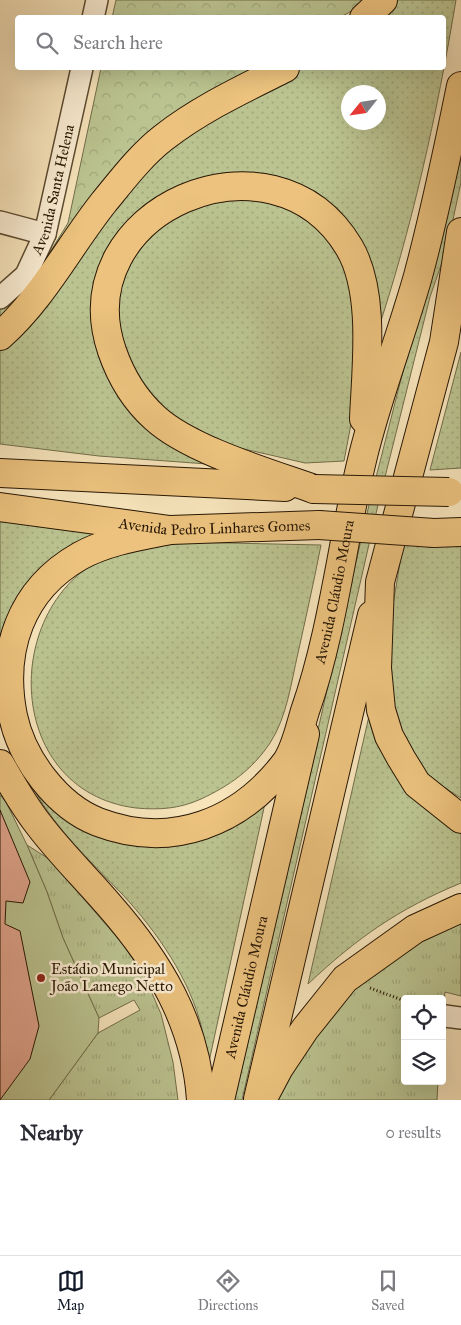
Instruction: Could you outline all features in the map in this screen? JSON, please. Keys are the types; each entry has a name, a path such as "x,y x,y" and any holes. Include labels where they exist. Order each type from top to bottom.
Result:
{"main road":[{"path":"367,15 383,0"},
{"path":"0,336 21,317 104,202 133,168 162,139 194,115 280,70"},
{"name":"Avenida Cláudio Moura","path":"220,1100 320,670 363,454 431,228 461,86"},
{"path":"314,489 226,457 187,439 156,420 135,397 118,368 106,334 104,301 114,266 131,238 152,216 181,199 211,188 238,185 274,190 299,200 327,219 350,248 362,282 367,347 363,454"},
{"path":"257,1100 380,582 444,342 461,232"},
{"path":"444,342 461,305"},
{"path":"0,473 314,489 455,492"},
{"name":"Avenida Pedro Linhares Gomes","path":"0,507 170,530 319,525 434,533 461,532"},
{"path":"170,530 124,539 82,555 48,577 28,603 13,635 9,668 10,702 17,733 33,762 57,796 86,817 115,828 154,834 193,829 219,820 250,798 272,779 290,757 320,670"},
{"path":"380,582 377,668 381,710 389,736 417,784 461,818"},
{"path":"0,764 39,826 134,934 161,975 181,1011 192,1044 200,1074 201,1100"},
{"path":"262,1100 278,1068 305,1030 346,979 415,929 461,908"}],"street":[{"path":"94,15 97,0"},
{"name":"Avenida Santa Helena","path":"0,298 26,276 45,234 82,70"},
{"path":"0,222 45,234"}],"path":[{"path":"346,979 401,1000"}],"green space":[{"path":"116,0 365,0 344,15 113,15"},
{"path":"398,0 456,0 446,56 446,15 381,15"},
{"path":"101,70 255,70 0,323 0,309 29,286 68,223"},
{"path":"299,70 444,70 412,213 401,256 375,339 357,240 240,176 206,178 177,188 107,251 96,276 92,308 97,342 113,383 207,464 99,456 0,444 0,349 36,313 113,206 169,147 227,107"},
{"path":"461,143 461,182 447,248 430,297 378,505 242,1100 234,1100 369,505"},
{"path":"239,196 292,207 318,228 341,253 353,284 359,382 344,461 305,463 231,446 174,420 155,406 123,353 117,318 120,285 136,252 158,226 188,210"},
{"path":"461,352 461,468 430,470"},
{"path":"0,520 104,534 19,597 3,630 0,642"},
{"path":"461,539 461,798 434,781 410,753 395,728 385,654 403,544"},
{"path":"181,542 321,545 288,700 276,733 263,753 239,776 221,789 201,799 169,808 136,808 91,794 59,767 39,731 31,690 35,648 51,609 77,576 115,553 139,547"},
{"path":"374,694 384,738 461,814 461,883 417,903 379,926 344,952 308,984"},
{"path":"34,790 64,812 129,838 267,794 207,1071 203,1034 197,1010 171,957 136,909 53,819"},
{"name":"Estádio Municipal João Lamego Netto","path":"0,795 6,802 27,845 47,892 63,938 99,1018 98,1033 49,1100 0,1100"},
{"path":"27,845 49,859 122,943 145,977 161,1014 173,1062 178,1100 49,1100 98,1033 140,1010 134,1000 99,1018 63,938 47,892"},
{"path":"461,918 461,996 445,992 445,995 401,995 401,1085 438,1085 437,1100 274,1100 290,1061 347,993 384,960"}],"building":[{"path":"0,810 30,882 23,903 6,901 5,924 20,931 39,1026 30,1059 0,1100"}],"place":[{"name":"Estádio Municipal João Lamego Netto","path":"41,978"}]}
